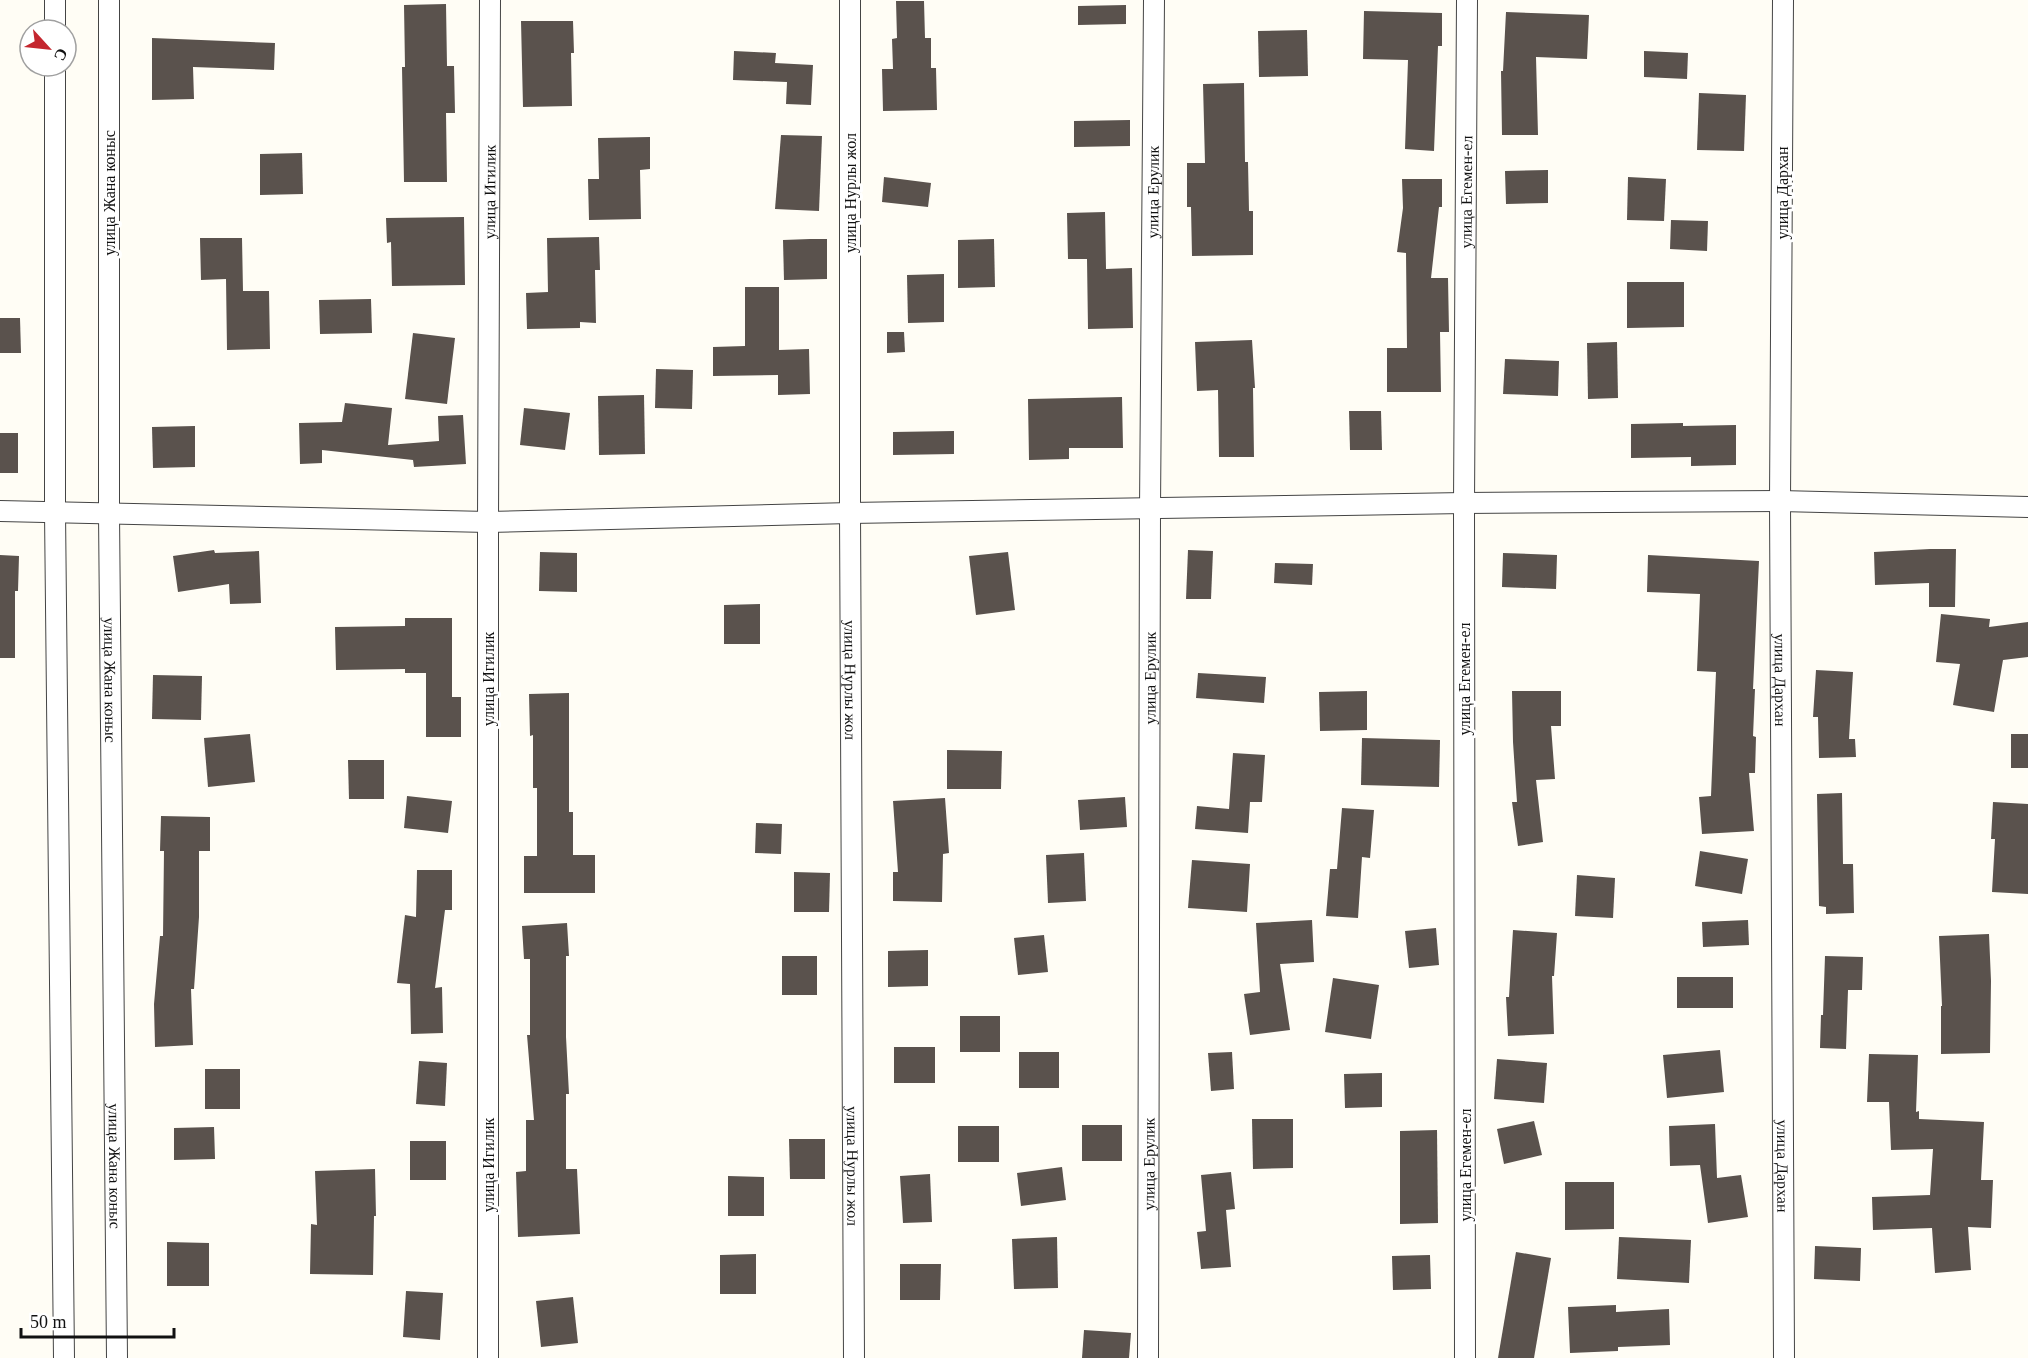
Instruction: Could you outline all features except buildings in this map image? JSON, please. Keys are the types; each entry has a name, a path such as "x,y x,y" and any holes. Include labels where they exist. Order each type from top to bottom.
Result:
{"street":[{"path":"55,0 55,18"},
{"name":"улица Жана коныс","path":"109,0 109,514 117,1358"},
{"name":"улица Игилик","path":"488,1358 490,0"},
{"name":"улица Нурлы жол","path":"850,0 854,1358"},
{"name":"улица Ерулик","path":"1148,1358 1154,0"},
{"name":"улица Егемен-ел","path":"1465,1358 1464,503 1467,0"},
{"name":"улица Дархан","path":"1783,0 1780,501 1784,1358"},
{"path":"55,78 55,512 64,1358"},
{"path":"0,511 488,522 850,513 1464,503 1780,501 2028,507"}]}
